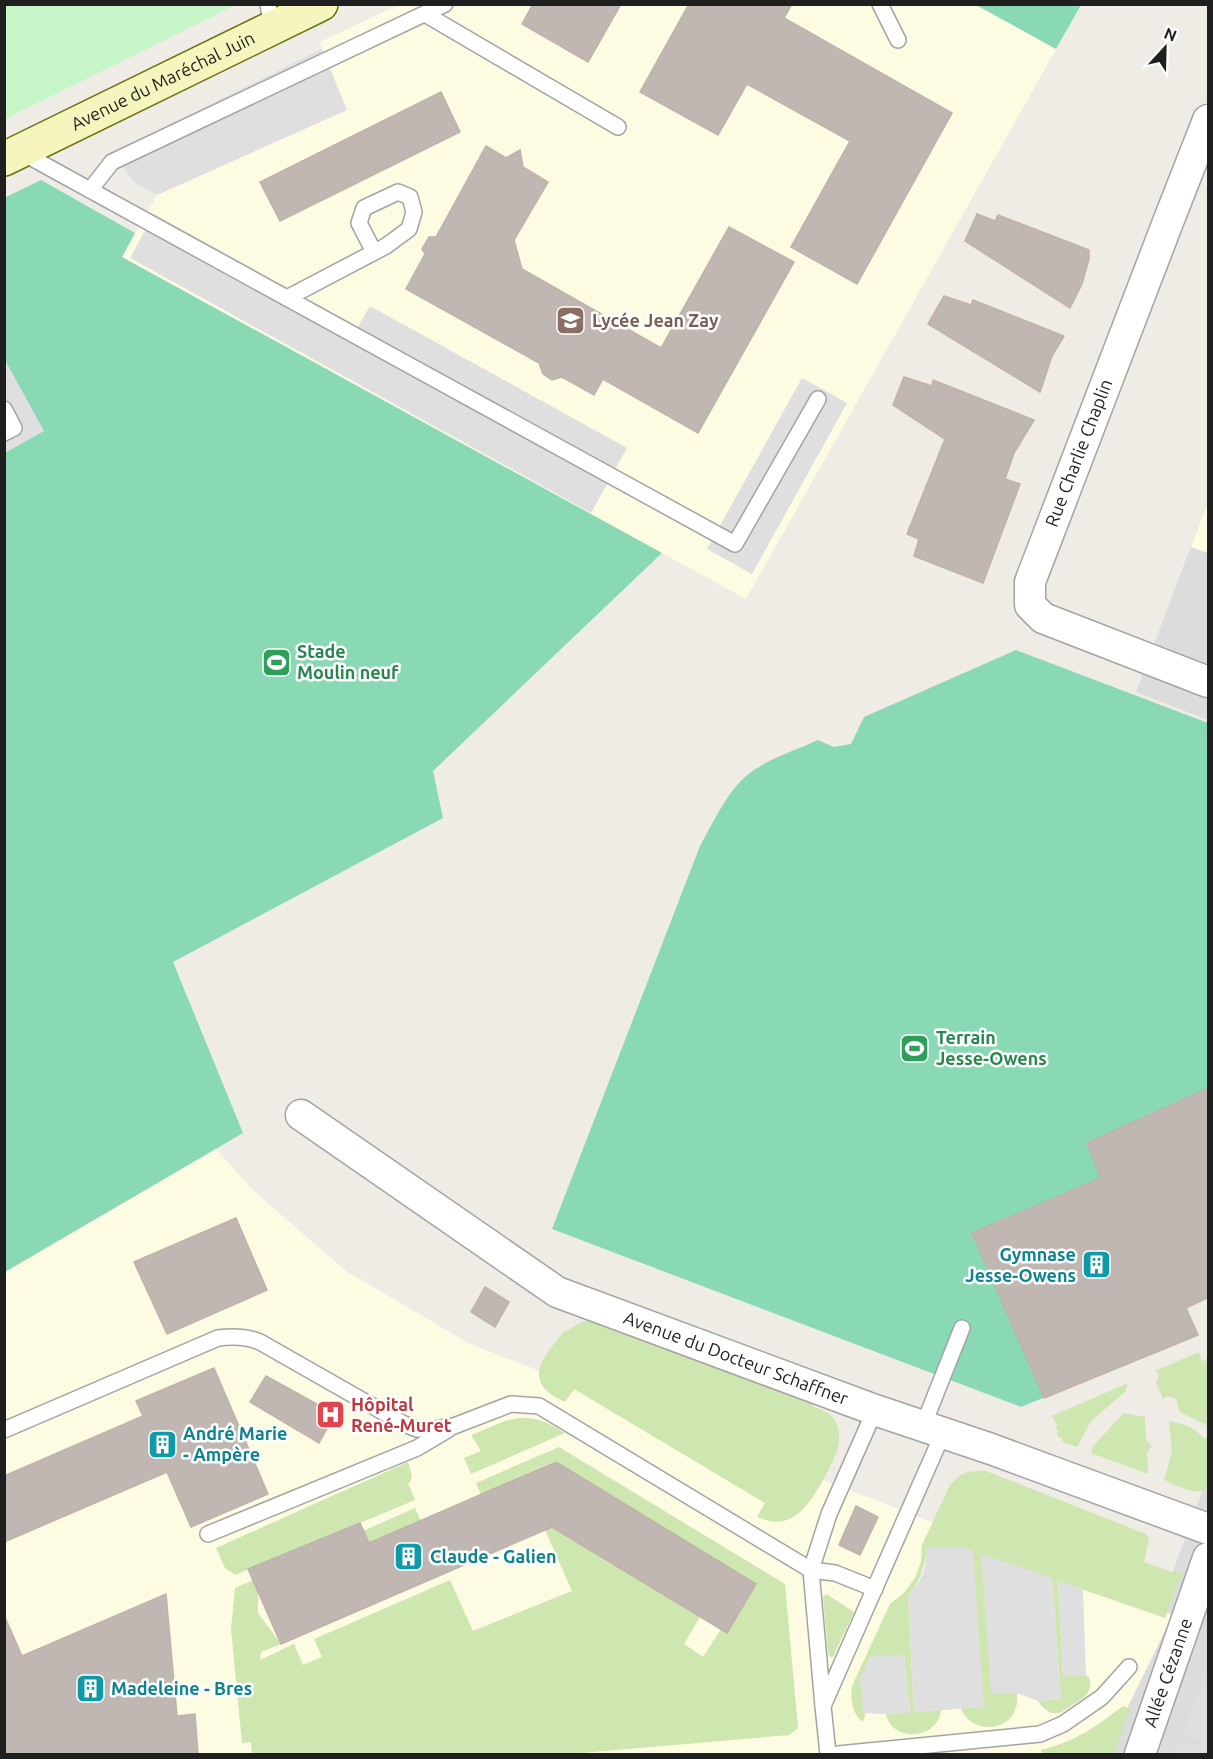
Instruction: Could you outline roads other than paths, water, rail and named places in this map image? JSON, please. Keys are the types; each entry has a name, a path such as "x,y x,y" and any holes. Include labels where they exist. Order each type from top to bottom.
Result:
{"street":[{"name":"Avenue du Maréchal Juin","path":"12,155 270,16 321,4"},
{"name":"Rue Charlie Chaplin","path":"1209,120 1030,582 1030,605 1043,618 1209,682"},
{"name":"Avenue du Docteur Schaffner","path":"301,1115 557,1292 875,1410 991,1449 1209,1529"},
{"name":"Allée Cézanne","path":"1140,1755 1207,1566"}],"lane":[{"path":"90,190 112,162 445,4"},
{"path":"880,4 898,40"},
{"path":"425,14 618,127"},
{"path":"12,155 90,190 735,544 818,399"},
{"path":"287,298 374,252"},
{"path":"4,409 14,428 4,433"},
{"path":"824,1706 875,1589 933,1429 962,1328"},
{"path":"4,1430 218,1338 234,1336 249,1337 260,1342 404,1424 417,1429 454,1426"},
{"path":"208,1534 417,1448 454,1426 511,1404 539,1406 811,1570 835,1573 875,1589"},
{"path":"828,1755 811,1570 829,1514 875,1410"},
{"path":"838,1755 1040,1734 1063,1724 1102,1697 1129,1666"}],"place":[{"name":"Lycée Jean Zay","path":"571,321"},
{"name":"Stade Moulin neuf","path":"276,662"},
{"name":"Terrain Jesse-Owens","path":"915,1048"},
{"name":"Gymnase Jesse-Owens","path":"1097,1265"},
{"name":"Hôpital René-Muret","path":"330,1415"},
{"name":"André Marie - Ampère","path":"162,1444"},
{"name":"Claude - Galien","path":"409,1557"},
{"name":"Madeleine - Bres","path":"90,1689"}]}
